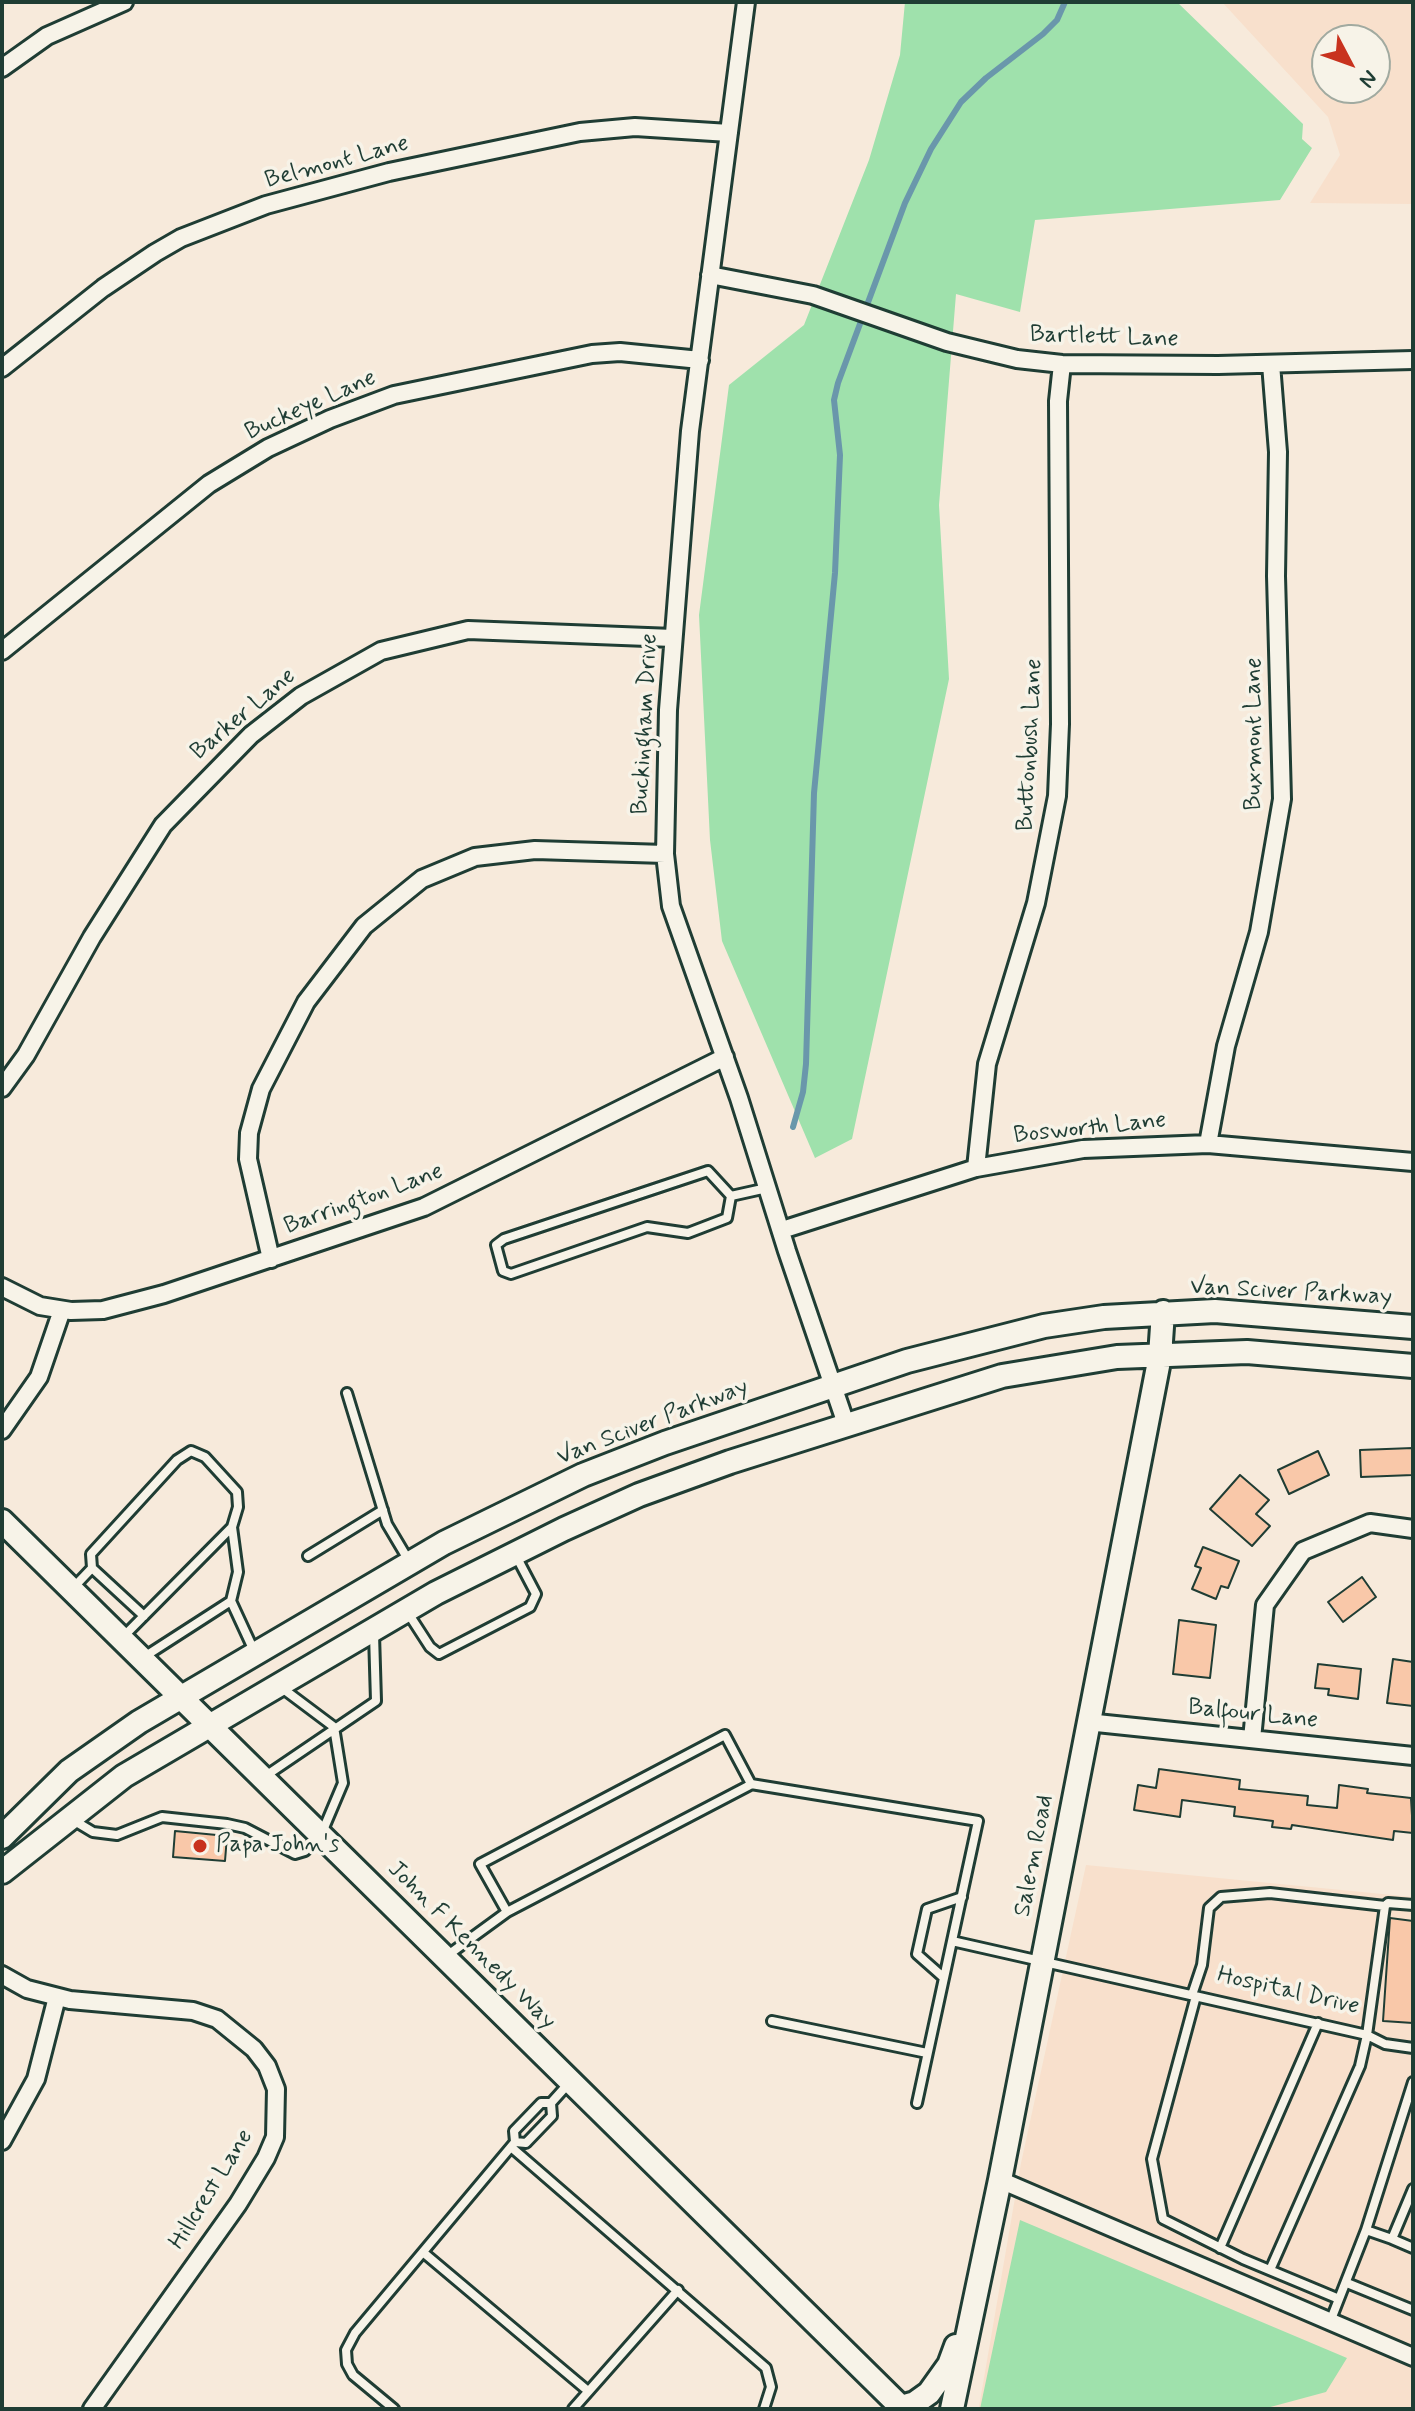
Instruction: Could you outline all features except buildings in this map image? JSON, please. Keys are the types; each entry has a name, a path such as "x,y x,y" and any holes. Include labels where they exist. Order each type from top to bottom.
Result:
{"street":[{"path":"2,68 47,36 124,2"},
{"name":"Buckingham Drive","path":"746,2 700,360 673,638 665,854 671,906 725,1057 846,1424"},
{"name":"Belmont Lane","path":"2,368 103,288 155,253 181,238 266,205 389,172 580,132 635,127 729,133"},
{"name":"Bartlett Lane","path":"710,275 813,295 983,352 1062,364 1413,360"},
{"name":"Buckeye Lane","path":"2,651 209,484 268,448 330,419 394,395 592,354 632,352 700,360"},
{"name":"Buttonbush Lane","path":"976,1168 987,1064 1036,903 1057,796 1060,724 1058,401 1062,364"},
{"name":"Buxmont Lane","path":"1208,1144 1226,1046 1259,932 1282,799 1276,576 1278,452 1271,364"},
{"name":"Barker Lane","path":"2,1088 26,1055 92,937 163,825 251,735 301,696 381,651 468,630 673,638"},
{"path":"271,1259 248,1159 249,1133 261,1089 306,1002 364,926 422,879 475,857 535,850 665,854"},
{"name":"Barrington Lane","path":"2,1287 40,1306 62,1310 103,1310 271,1259 424,1207 725,1057"},
{"name":"Bosworth Lane","path":"782,1230 976,1168 1083,1149 1208,1144 1413,1162"},
{"path":"2,1430 39,1377 62,1310"},
{"name":"Van Sciver Parkway","path":"2,1837 69,1771 101,1746 409,1562 583,1475 835,1384 976,1341 1044,1326 1163,1312 1270,1313 1413,1327"},
{"name":"Salem Road","path":"952,2409 1000,2180 1160,1356 1163,1312"},
{"path":"2,1872 67,1817 124,1776 210,1725 406,1611 515,1553 639,1495 846,1424 1002,1376 1117,1357 1247,1352 1413,1366"},
{"name":"John F Kennedy Way","path":"2,1521 902,2408"},
{"path":"1252,1739 1265,1605 1303,1551 1370,1523 1413,1529"},
{"name":"Balfour Lane","path":"1087,1722 1413,1756"},
{"name":"Hillcrest Lane","path":"2,1975 27,1989 57,1997 193,2011 217,2019 254,2049 267,2066 276,2089 275,2137 266,2158 238,2204 92,2409"},
{"path":"2,2141 36,2079 57,1997"},
{"path":"1000,2180 1413,2357"},
{"path":"902,2408 929,2393 949,2365 975,2296"}],"lane":[{"path":"708,1171 731,1196 727,1218 688,1233 647,1227 511,1274 503,1271 496,1245 504,1239 708,1171"},
{"path":"731,1196 768,1188"},
{"path":"347,1393 383,1510 409,1562"},
{"path":"144,1616 92,1568 91,1554 177,1460 191,1451 205,1457 237,1492 238,1507 232,1527 238,1572 231,1601 255,1653"},
{"path":"308,1556 383,1510"},
{"path":"120,1639 232,1527"},
{"path":"406,1611 430,1647 439,1654 530,1607 536,1594 515,1553"},
{"path":"71,1590 92,1568"},
{"path":"141,1659 231,1601"},
{"path":"263,1778 376,1701 374,1629"},
{"path":"67,1817 93,1832 117,1835 162,1817 227,1824 245,1828 295,1854 305,1851 321,1835 343,1783 334,1727 278,1685"},
{"path":"507,1912 480,1864 725,1735 752,1784"},
{"path":"445,1957 507,1912 752,1784 978,1821 917,2103"},
{"path":"1339,2299 1220,2248 1163,2219 1152,2159 1202,1965 1209,1908 1221,1897 1270,1893 1385,1906 1388,1903 1413,1905"},
{"path":"943,1977 917,1954 927,1909 962,1897"},
{"name":"Hospital Drive","path":"952,1941 1367,2035 1385,1906"},
{"path":"772,2021 927,2053"},
{"path":"1220,2248 1318,2023"},
{"path":"1270,2270 1360,2066 1367,2035 1385,2044 1413,2048"},
{"path":"513,2144 526,2143 552,2116 551,2103 571,2081"},
{"path":"1330,2322 1366,2230 1413,2082"},
{"path":"394,2409 353,2375 347,2364 346,2350 355,2333 513,2144 514,2131 541,2103 551,2103"},
{"path":"513,2144 766,2368 771,2387 764,2409"},
{"path":"1392,2239 1413,2189"},
{"path":"1366,2230 1413,2248"},
{"path":"424,2253 588,2391"},
{"path":"1347,2283 1413,2310"},
{"path":"573,2409 678,2290"}],"shaded area":[{"path":"1222,2 1413,2 1413,204 1310,203 1340,155 1328,117 1316,104 1391,104 1391,24 1311,24 1311,99"},
{"path":"1086,1865 1413,1897 1413,2409 979,2407 1021,2163"}],"green space":[{"path":"905,2 1177,2 1303,124 1302,139 1312,148 1280,200 1035,220 1020,312 956,294 939,505 949,679 852,1139 815,1158 722,941 710,840 699,615 729,385 804,325 869,160 900,55"},
{"path":"1020,2220 1347,2358 1326,2392 1263,2409 980,2409"}],"waterway":[{"path":"793,1127 803,1092 806,1064 814,793 835,573 840,455 834,400 838,383 905,203 931,149 961,102 986,78 1043,34 1057,20 1065,2"}],"place":[{"name":"Papa John's","path":"200,1846"}]}
